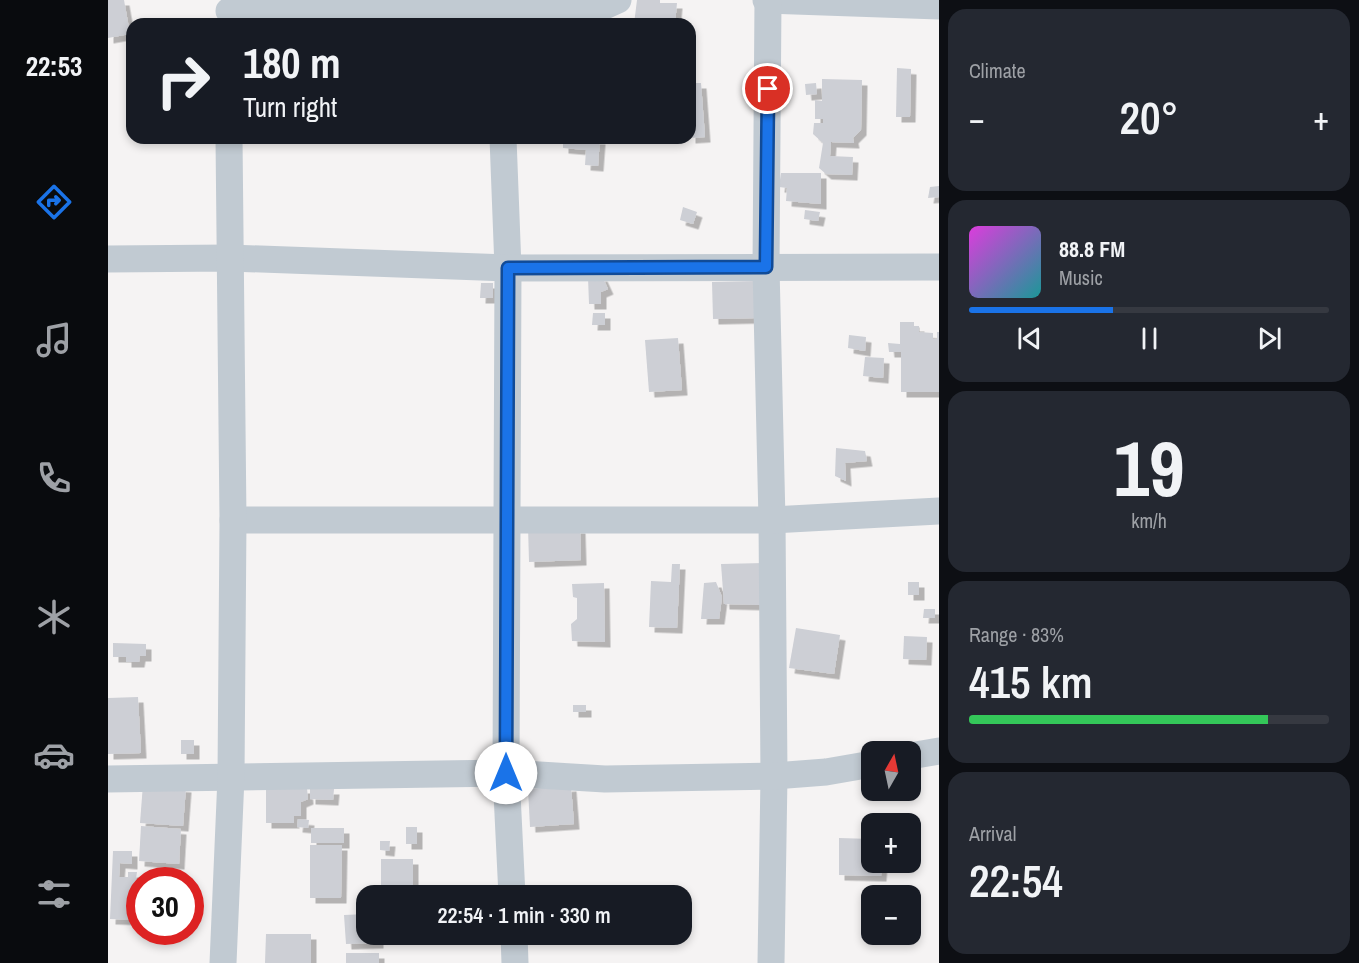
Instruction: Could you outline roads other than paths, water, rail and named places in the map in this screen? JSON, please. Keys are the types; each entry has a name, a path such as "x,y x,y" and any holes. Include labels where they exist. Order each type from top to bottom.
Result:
{"street":[{"path":"229,12 582,12 598,9 618,0"},
{"path":"771,963 774,776 772,520 766,267 768,0 939,6"},
{"path":"224,963 231,777 233,520 229,144"},
{"path":"503,144 508,268 506,773 511,885"},
{"path":"108,259 230,258 508,268 939,267"},
{"path":"233,520 772,520 939,511"},
{"path":"921,754 939,750"},
{"path":"108,779 506,773 605,779 774,776 826,772 861,766"},
{"path":"514,945 515,963"}]}
